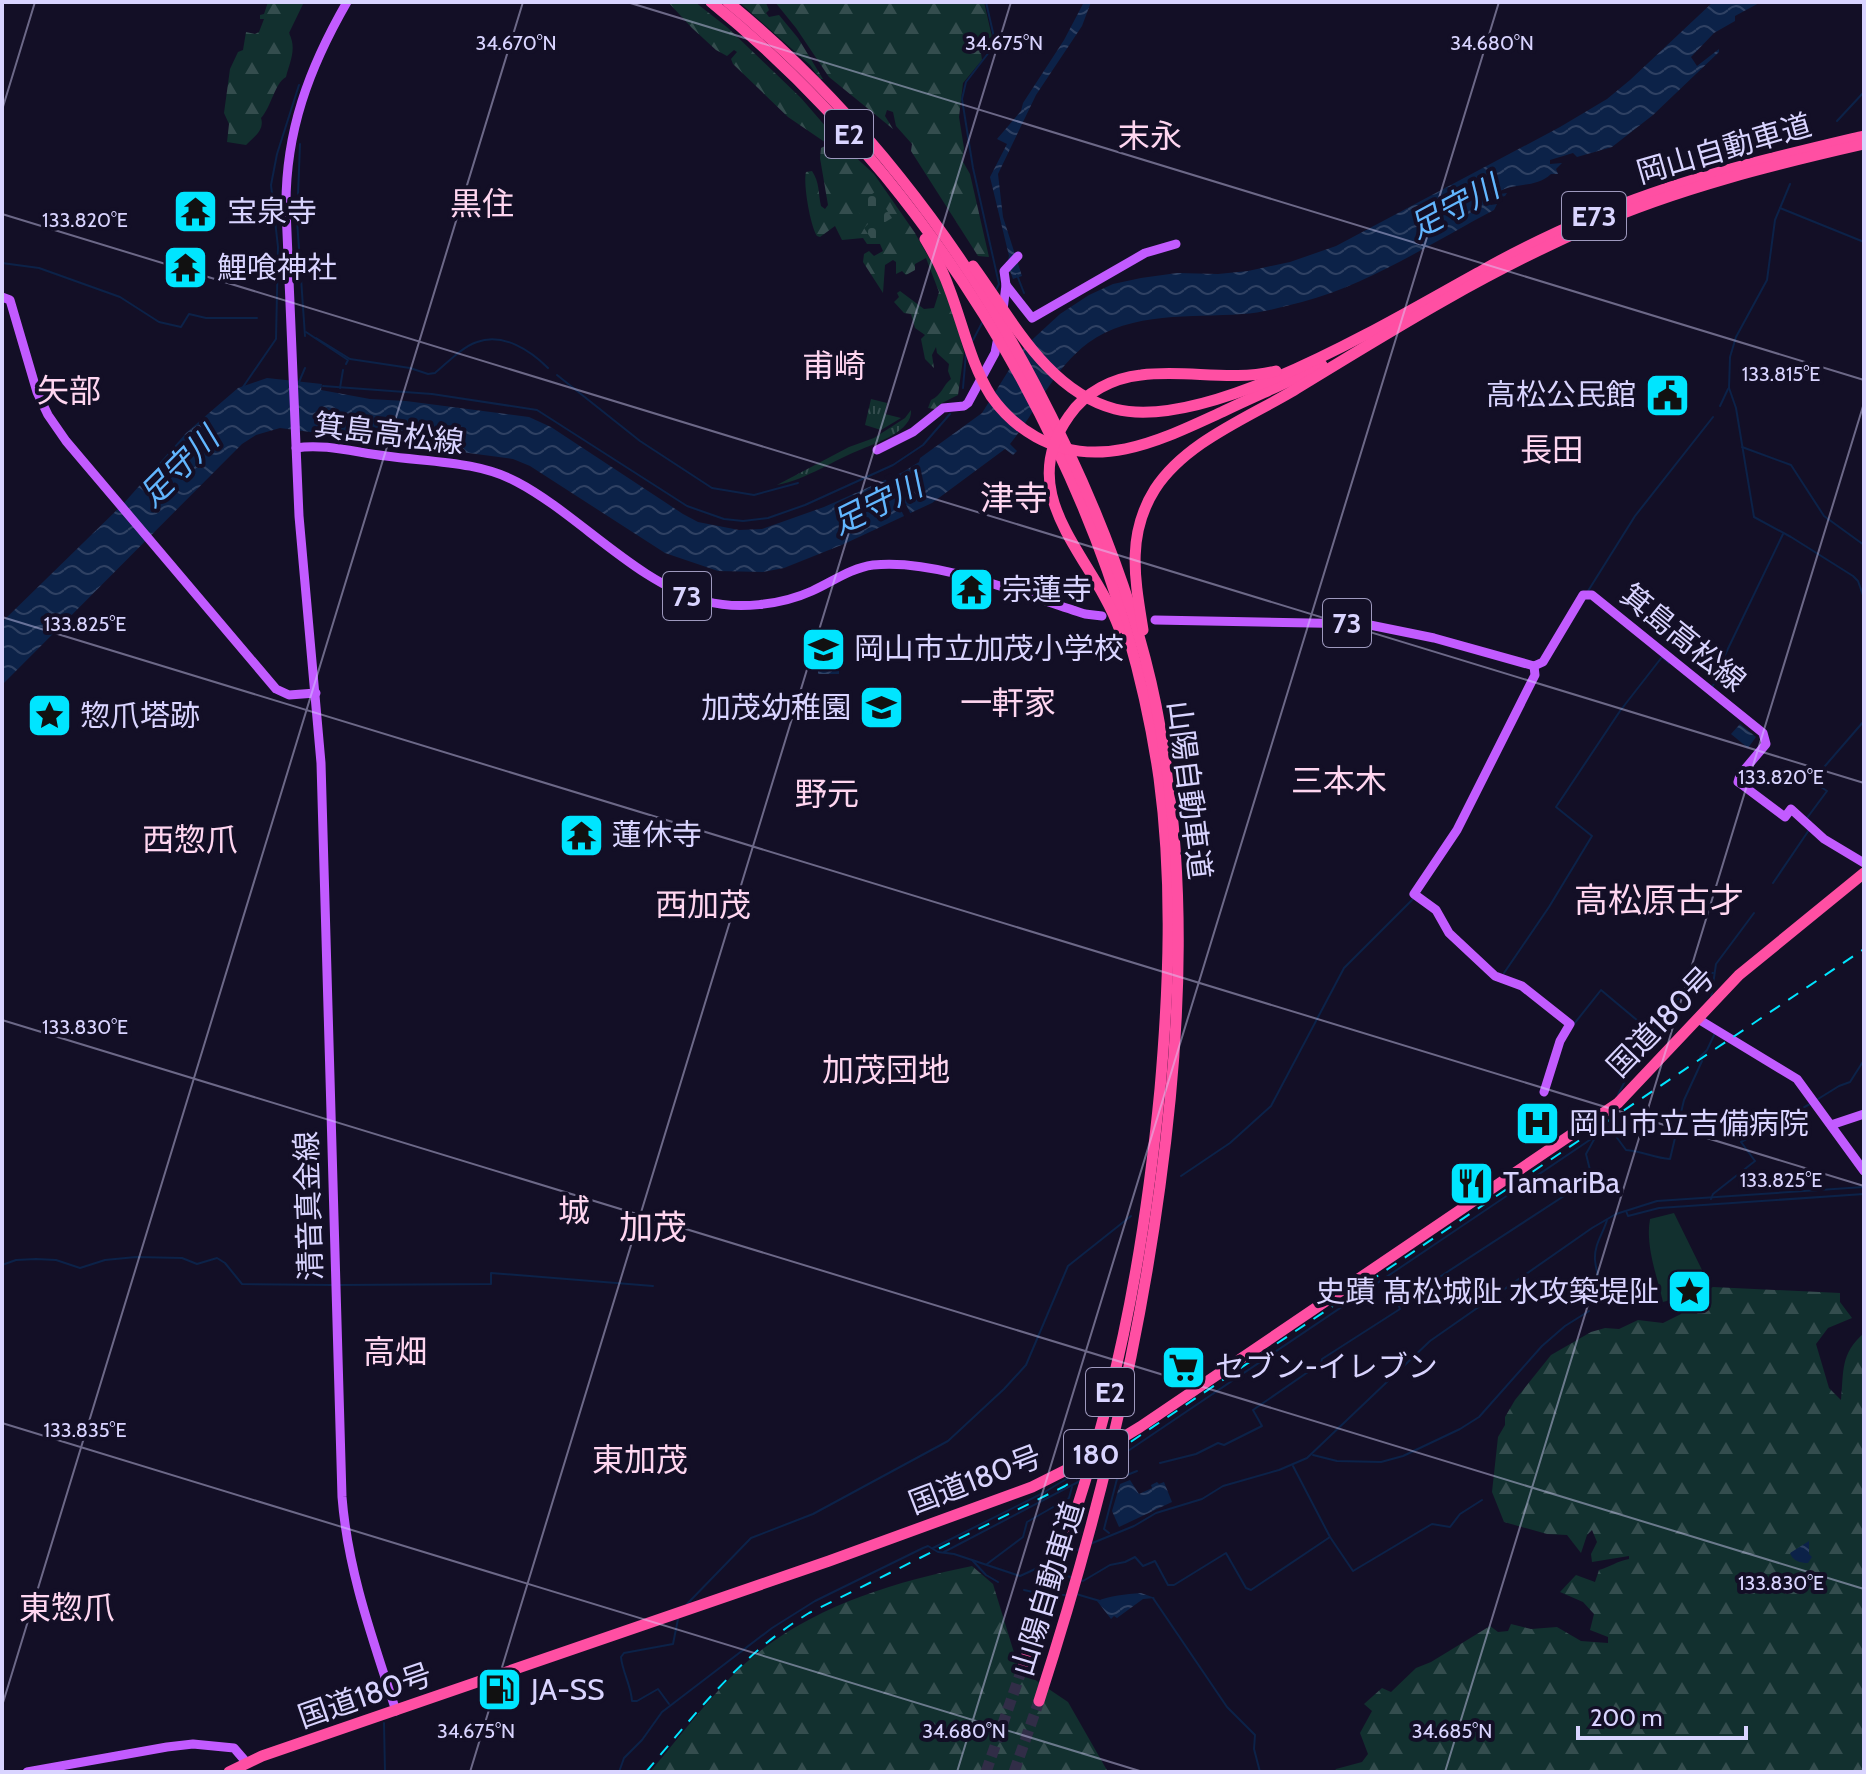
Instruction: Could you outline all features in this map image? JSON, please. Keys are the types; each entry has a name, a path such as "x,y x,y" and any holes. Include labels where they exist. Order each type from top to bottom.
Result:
{"highway":[{"name":"山陽自動車道","path":"711,2 784,66 853,139 973,281 1024,364 1087,490 1126,592 1171,847"},
{"name":"E2","path":"728,2 808,76 897,175 973,281"},
{"name":"岡山自動車道","path":"1344,346 1524,248 1623,204 1739,166 1864,136"},
{"path":"853,139 922,234 944,276 974,363 992,397 1015,422 1043,440 1073,450 1105,452 1138,447 1387,334"},
{"name":"岡山自動車道","path":"1387,334 1527,256 1625,213 1719,181 1864,144"},
{"name":"山陽自動車道","path":"973,281 995,333 1063,461 1117,596 1168,773 1172,981 1163,1049 1155,1181 1139,1323 1106,1475 1073,1596 1039,1701"},
{"path":"973,281 1049,368 1072,388 1097,403 1134,412 1180,409 1270,379 1344,346"},
{"path":"1147,701 1134,559 1140,521 1156,488 1179,461 1201,445 1387,334"},
{"path":"1147,701 1116,620 1098,582 1064,530 1052,500 1049,469 1052,449 1061,427 1088,395 1126,377 1156,373 1220,377 1256,375 1293,366 1344,346"},
{"name":"国道180号","path":"229,1772 247,1763 829,1561 1032,1487 1073,1467 1120,1440 1618,1103 1739,975 1864,873"},
{"name":"山陽自動車道","path":"1023,1666 1090,1467 1127,1320 1155,1181"}],"main road":[{"path":"296,442 286,209 290,149 309,74 347,2"},
{"path":"1006,285 1032,318 1145,253 1176,244"},
{"path":"877,450 913,432 943,408 968,403 995,353 1006,285 1004,271 1017,256"},
{"path":"2,297 10,300 34,383 48,415 66,441 276,689 289,695 316,693"},
{"name":"箕島高松線","path":"316,693 299,516 296,442 311,447 477,468 509,478 669,588 709,602 728,605 787,600 855,569 887,564 964,577 1085,614 1102,616"},
{"name":"箕島高松線","path":"1534,666 1543,662 1583,595 1587,594 1763,733 1766,744 1740,775 1738,782 1785,817 1791,809 1824,839 1864,863"},
{"name":"73","path":"1155,620 1365,624 1434,638 1534,666"},
{"path":"1534,666 1535,675 1494,759 1452,838 1416,896 1436,910 1452,937 1500,979 1529,991 1570,1024 1560,1041 1544,1092"},
{"name":"清音真金線","path":"316,693 322,779 343,1511 360,1601 396,1711"},
{"path":"1698,1019 1794,1077 1864,1171"},
{"path":"1831,1125 1864,1114"},
{"path":"27,1772 193,1744 234,1748 247,1763"}],"green space":[{"path":"268,2 304,2 289,33 293,50 291,60 286,77 261,118 260,130 255,137 246,145 227,142 229,124 224,113 230,69 238,52 243,50 246,32 259,32 264,19 260,19 260,15 264,14"},
{"path":"668,2 695,2 728,28 874,174 915,233 938,274 952,309 964,352 958,395 935,409 928,408 931,400 951,379 949,364 937,353 936,347 932,355 934,368 925,359 921,339 925,335 915,328 911,314 904,313 894,302 900,291 924,309 934,308 939,292 926,258 915,264 915,270 906,275 902,271 896,274 896,262 893,260 885,265 883,293 863,262 864,254 869,251 874,256 883,251 880,244 867,244 863,238 842,240 835,226 817,236 808,204 806,172 812,171 815,175 821,206 825,209 828,205 821,148 825,146 832,150 832,147 788,117 733,64 731,59 737,52 734,50 727,56 716,50"},
{"path":"739,2 766,3 769,17 779,15 798,38 823,79 820,79 810,65"},
{"path":"775,2 984,2 992,37 987,39 981,53 982,60 963,83 959,117 964,148 962,160 970,174 989,257 978,256 911,151 912,144 896,126 893,112 887,110 885,116 893,129 829,77"},
{"path":"875,192 892,218 877,227 882,235 872,240 864,228 868,224 854,206"},
{"path":"871,399 887,403 885,414 901,418 881,430 865,425"},
{"path":"911,410 906,424 892,435 810,474 777,485 849,447 874,438 905,418"},
{"path":"1674,1213 1704,1274 1691,1281 1697,1290 1692,1294 1663,1302 1650,1250 1650,1219"},
{"path":"1713,1287 1840,1293 1840,1302 1852,1318 1828,1328 1816,1344 1829,1388 1841,1400 1847,1356 1864,1333 1864,1772 1334,1772 1362,1762 1368,1754 1360,1733 1372,1711 1364,1704 1382,1688 1391,1692 1416,1668 1490,1626 1498,1632 1508,1631 1511,1624 1531,1629 1557,1627 1581,1641 1608,1643 1608,1637 1590,1630 1594,1614 1583,1602 1560,1592 1576,1575 1595,1582 1599,1570 1629,1559 1629,1556 1592,1562 1591,1554 1597,1542 1592,1530 1581,1553 1567,1535 1547,1534 1504,1522 1492,1492 1498,1437 1515,1400 1551,1355 1591,1332 1605,1328 1619,1329 1638,1320 1663,1323 1681,1314 1688,1299"},
{"path":"972,1566 993,1584 1019,1669 1068,1702 1108,1772 650,1772 730,1678 782,1635 811,1618 874,1592"}],"water":[{"path":"1084,2 1091,2 1082,26 1036,95 998,174 1003,217 1022,276 1013,279 990,177 1007,144 997,139 1021,111"},
{"name":"足守川","path":"1713,2 1761,2 1735,16 1735,21 1714,33 1691,57 1697,66 1719,49 1719,52 1653,115 1612,147 1577,157 1573,153 1550,160 1550,164 1562,163 1556,169 1558,174 1500,191 1500,194 1507,193 1485,201 1491,205 1497,204 1494,210 1352,285 1302,302 1257,312 1162,318 1105,333 1088,343 1064,366 1010,444 1017,451 1013,455 1005,449 932,503 784,568 763,572 718,571 665,553 530,466 513,459 280,428 256,435 242,444 2,685 2,622 124,503 187,432 238,388 267,378 322,384 321,390 370,399 529,417 551,427 698,522 739,530 762,529 824,507 919,462 920,458 982,413 1022,349 1060,314 1089,295 1113,284 1141,278 1177,273 1248,271 1290,262 1336,246 1607,99"},
{"path":"818,663 839,663 839,674 818,674"},
{"path":"1740,724 1756,737 1748,748 1731,734"},
{"path":"1130,1480 1139,1494 1157,1482 1164,1482 1172,1502 1119,1527 1112,1511 1120,1484"},
{"path":"1809,1541 1812,1557 1808,1563 1795,1560 1790,1553"},
{"path":"1141,1593 1155,1598 1143,1599 1117,1618 1114,1616 1111,1619 1097,1601 1118,1596"}],"pier":[{"path":"891,473 912,517 906,520 884,476"}],"waterway":[{"path":"986,2 994,37 993,47 966,82 962,99 973,168 999,284 996,290"},
{"path":"243,387 276,339 278,247 271,185 277,154 299,85"},
{"path":"1837,121 1864,92"},
{"path":"300,144 297,220 305,336"},
{"path":"1790,184 1775,220 1767,280 1736,337 1730,357 1729,388 1736,408 1754,517 1853,576 1864,598"},
{"path":"1780,208 1864,242"},
{"path":"2,263 39,268 120,297 159,322 181,327 189,314 206,318 257,318"},
{"path":"1017,275 1024,293"},
{"path":"973,340 983,321"},
{"path":"306,332 348,360 346,364"},
{"path":"316,338 350,359 410,368 428,374 435,373 471,344 497,339 525,350 548,368"},
{"path":"963,388 966,353"},
{"path":"299,382 305,368"},
{"path":"340,388 343,370"},
{"path":"557,375 640,441 712,488 754,495 798,483"},
{"name":"足守川","path":"323,386 432,394 537,410 687,506 724,519 743,521 768,518 805,505 893,465 923,445 950,414"},
{"path":"1720,406 1728,389"},
{"path":"1588,591 1635,516 1713,417"},
{"path":"1742,447 1791,465 1824,516 1864,545"},
{"path":"1712,687 1722,672 1724,657 1783,534"},
{"path":"1504,973 1592,836 1556,807 1620,711 1662,657 1669,663"},
{"path":"1807,818 1827,791 1812,781 1864,721"},
{"path":"1773,883 1809,830"},
{"path":"1181,1176 1230,1143 1271,1106 1344,968 1414,898"},
{"path":"1711,998 1716,964 1754,913"},
{"path":"1675,1003 1690,982 1699,986 1704,972 1713,973"},
{"path":"1574,1024 1601,990 1650,1031"},
{"path":"1618,1095 1650,1031 1660,1026 1673,1007"},
{"path":"1700,1057 1715,1033"},
{"path":"1818,1099 1850,1082 1864,1060"},
{"path":"1609,1127 1626,1150 1670,1159 1684,1100 1702,1061"},
{"path":"1711,1199 1713,1194 1755,1161 1741,1142 1810,1104"},
{"path":"1113,1461 1609,1127 1615,1122 1610,1116"},
{"path":"1595,1190 1586,1154 1596,1136"},
{"path":"1160,1463 1196,1454 1218,1443 1224,1445 1262,1426 1253,1410 1321,1363 1322,1359 1400,1309 1398,1304 1587,1181"},
{"path":"1090,1544 1134,1526 1156,1513 1202,1499 1223,1486 1279,1470 1307,1458 1430,1341 1616,1214 1657,1201 1864,1187"},
{"path":"1626,1211 1628,1216 1659,1208 1864,1194"},
{"path":"687,1604 751,1538 813,1514 948,1441 1026,1365 1068,1266 1131,1216"},
{"path":"1600,1300 1595,1254 1607,1220"},
{"path":"2,1265 16,1260 36,1259 56,1260 80,1268 105,1260 136,1257 182,1258 197,1264 217,1258 242,1284 332,1285"},
{"path":"338,1285 491,1284 491,1273 653,1286"},
{"path":"1313,1455 1337,1461 1381,1462 1403,1456 1460,1429 1479,1417 1542,1346 1589,1311"},
{"path":"1293,1466 1330,1537 1353,1571 1432,1524 1450,1527 1460,1514 1482,1500"},
{"path":"933,1548 1043,1493 1083,1469"},
{"path":"1109,1533 1104,1529 1117,1479 1137,1471"},
{"path":"944,1552 1080,1481"},
{"path":"987,1564 1023,1537 1027,1522 1069,1498 1072,1487"},
{"path":"1079,1580 1083,1581 1110,1565 1135,1557 1143,1566 1155,1561 1168,1585 1174,1585 1226,1553 1246,1588 1251,1590 1330,1537"},
{"path":"619,1772 624,1758 642,1740 662,1712 772,1628 815,1601 923,1548 928,1546 938,1552 954,1554 1020,1576 1055,1560"},
{"path":"1068,1554 1081,1548"},
{"path":"972,1560 986,1575 998,1582"},
{"path":"1060,1573 1073,1578"},
{"path":"1024,1590 1042,1594"},
{"path":"1076,1594 1100,1601"},
{"path":"1052,1595 1066,1595"},
{"path":"1153,1598 1227,1707 1255,1735 1254,1749 1260,1772"},
{"path":"669,1704 658,1689 632,1701 621,1657 624,1653 673,1644 678,1619"},
{"path":"384,1723 385,1772"}],"tunnel":[{"path":"986,1772 1023,1666"},
{"path":"1014,1772 1039,1701"}],"railway":[{"path":"646,1772 721,1686 784,1629 809,1613 1065,1486 1864,949"}],"place":[{"name":"宝泉寺","path":"196,212"},
{"name":"鯉喰神社","path":"186,268"},
{"name":"高松公民館","path":"1667,395"},
{"name":"宗蓮寺","path":"971,590"},
{"name":"岡山市立加茂小学校","path":"823,649"},
{"name":"加茂幼稚園","path":"882,708"},
{"name":"惣爪塔跡","path":"49,716"},
{"name":"蓮休寺","path":"581,835"},
{"name":"岡山市立吉備病院","path":"1538,1124"},
{"name":"TamariBa","path":"1472,1183"},
{"name":"史蹟 髙松城阯 水攻築堤阯","path":"1690,1292"},
{"name":"セブン-イレブン","path":"1184,1367"},
{"name":"JA-SS","path":"500,1690"}],"district":[{"name":"末永","path":"1150,136"},
{"name":"黒住","path":"482,204"},
{"name":"甫崎","path":"834,366"},
{"name":"矢部","path":"69,391"},
{"name":"長田","path":"1552,450"},
{"name":"津寺","path":"1014,498"},
{"name":"一軒家","path":"1008,703"},
{"name":"三本木","path":"1339,781"},
{"name":"野元","path":"827,794"},
{"name":"西惣爪","path":"190,840"},
{"name":"高松原古才","path":"1659,900"},
{"name":"西加茂","path":"703,905"},
{"name":"加茂団地","path":"886,1070"},
{"name":"城","path":"574,1211"},
{"name":"加茂","path":"653,1227"},
{"name":"高畑","path":"395,1352"},
{"name":"東加茂","path":"640,1460"},
{"name":"東惣爪","path":"67,1608"}]}
